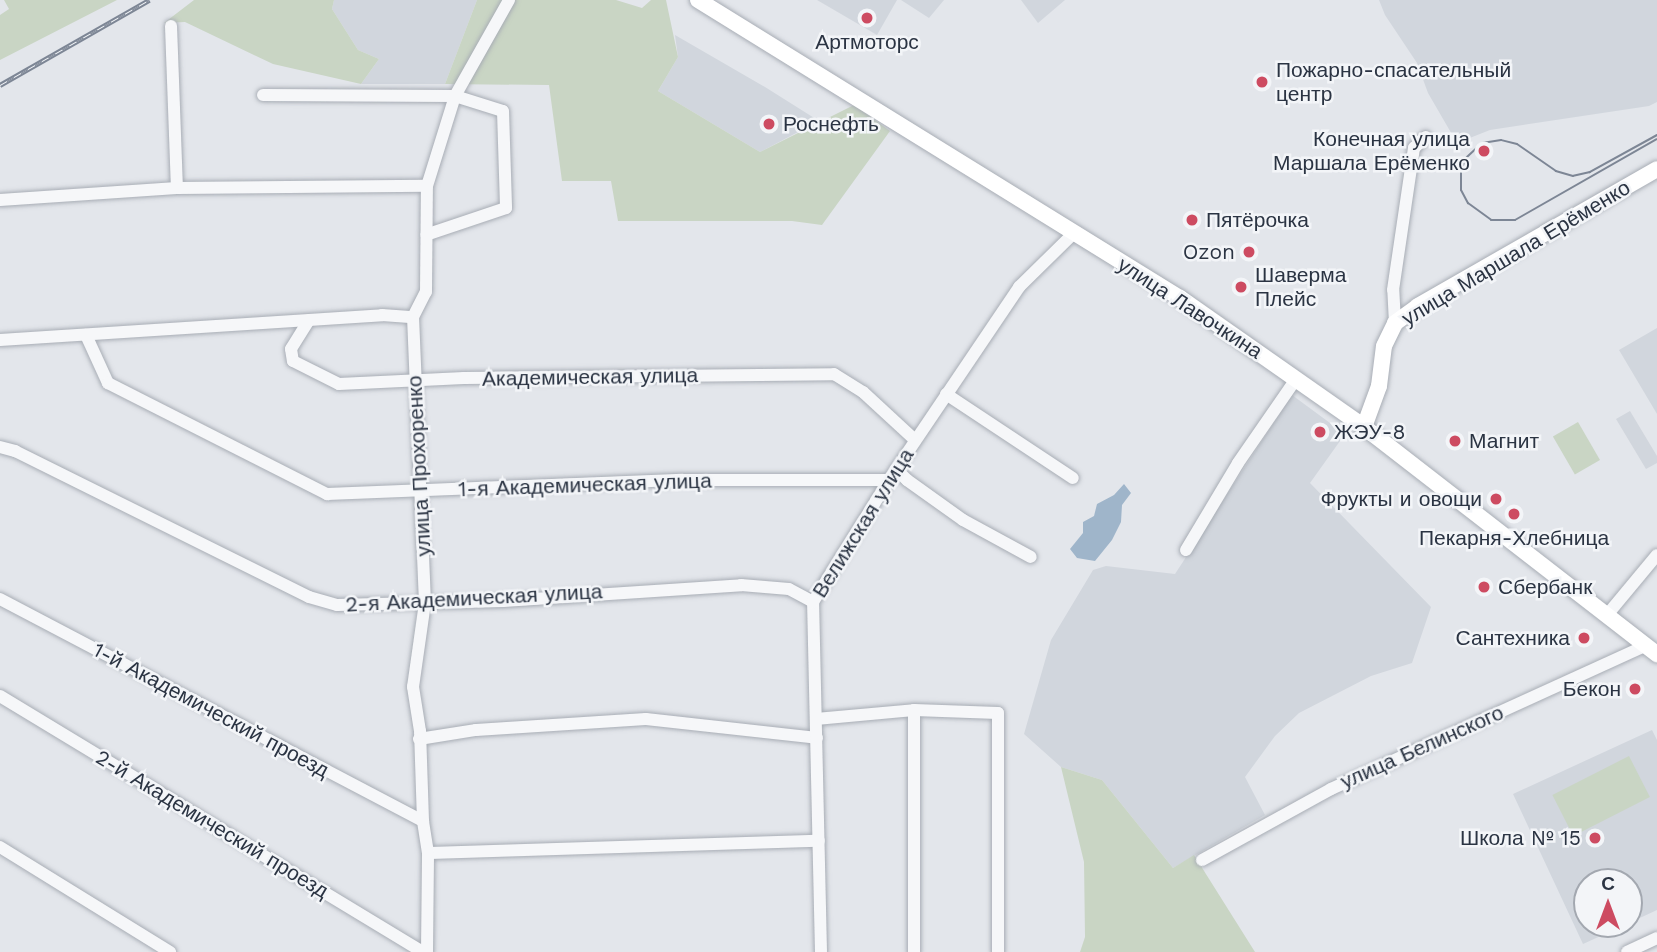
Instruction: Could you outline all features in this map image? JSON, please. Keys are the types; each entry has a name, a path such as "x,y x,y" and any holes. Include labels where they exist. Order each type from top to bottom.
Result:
{"main road":[{"name":"улица Лавочкина","path":"698,0 1180,298 1364,427 1652,650"},
{"name":"улица Маршала Ерёменко","path":"1364,427 1379,386 1384,346 1395,323 1418,306 1657,169"}],"street":[{"name":"улица Прохоренко","path":"425,952 428,853 413,687 425,603 413,317 426,292 427,186 455,96 509,0"},
{"path":"171,26 177,188"},
{"path":"263,95 455,96 503,111 506,208 426,235"},
{"path":"1395,323 1393,290 1414,148 1426,137"},
{"path":"0,200 177,188 427,186"},
{"name":"Велижская улица","path":"821,952 813,602 896,469 1018,287 1073,234"},
{"path":"0,340 382,315 413,317"},
{"name":"Академическая улица","path":"309,320 291,349 293,361 339,384 415,380 834,374 863,392 915,440"},
{"name":"1-я Академическая улица","path":"86,335 108,383 327,494 683,480 889,480"},
{"path":"1186,550 1238,463 1296,379"},
{"path":"946,394 1073,478"},
{"name":"2-я Академическая улица","path":"0,447 15,451 309,597 337,605 503,601 741,584 789,589 813,602"},
{"path":"896,469 963,520 1031,557"},
{"path":"1607,615 1657,555"},
{"name":"1-й Академический проезд","path":"0,599 423,821"},
{"name":"улица Белинского","path":"1202,860 1331,789 1652,650"},
{"name":"2-й Академический проезд","path":"0,696 425,952"},
{"path":"816,719 914,710 998,712 998,952"},
{"path":"914,710 914,952"},
{"path":"419,739 476,730 646,719 817,738"},
{"path":"428,853 819,841"},
{"path":"0,847 170,952"},
{"path":"1627,952 1657,938"}],"shaded area":[{"path":"334,0 477,0 445,84 361,84 379,59 358,50 332,9"},
{"name":"Артмоторс","path":"817,0 897,0 877,35"},
{"name":"Артмоторс","path":"901,0 944,0 929,18"},
{"path":"1021,0 1065,0 1038,23"},
{"path":"1379,0 1657,0 1657,102 1649,106 1490,130 1457,143 1428,93 1417,63 1385,15"},
{"path":"675,35 819,121 760,152 658,91 678,57"},
{"path":"1657,328 1657,414 1619,350"},
{"path":"1292,395 1345,434 1310,483 1431,607 1412,663 1371,676 1299,713 1275,736 1245,777 1265,815 1173,868 1102,780 1061,767 1024,734 1051,640 1093,570 1106,566 1175,574"},
{"path":"1630,411 1657,456 1657,463 1646,469 1616,419"},
{"name":"Школа № 15","path":"1652,730 1657,740 1657,910 1643,916 1643,868 1573,868 1573,923 1513,794"},
{"name":"Школа № 15","path":"1580,938 1596,938 1583,944"}],"green space":[{"path":"4,0 117,0 0,60 0,15 9,9"},
{"path":"194,0 334,0 332,9 358,50 379,59 361,84 273,64 185,22 164,23"},
{"path":"477,0 616,0 642,8 651,0 666,0 678,57 658,91 760,152 854,105 890,131 822,225 792,221 618,221 611,181 562,181 549,85 445,84"},
{"path":"1578,422 1600,460 1575,475 1553,436"},
{"path":"1629,756 1650,797 1573,836 1552,795"},
{"path":"1061,767 1102,780 1173,868 1194,855 1255,952 1080,952 1085,937 1084,862"}],"water":[{"path":"1124,484 1131,493 1122,505 1121,522 1112,540 1095,561 1077,558 1070,549 1083,533 1083,522 1094,516 1097,504 1114,495"}],"tram line":[{"path":"1657,135 1590,172 1573,176 1556,171 1517,144 1501,140 1482,143 1467,157 1461,170 1461,190 1468,203 1491,220 1515,220 1657,139"}],"railway":[{"path":"0,85 149,0"}],"place":[{"name":"Артмоторс","path":"867,18"},
{"name":"Пожарно-спасательный центр","path":"1262,82"},
{"name":"Роснефть","path":"769,124"},
{"name":"Конечная улица Маршала Ерёменко","path":"1484,151"},
{"name":"Пятёрочка","path":"1192,220"},
{"name":"Ozon","path":"1249,252"},
{"name":"Шаверма Плейс","path":"1241,287"},
{"name":"ЖЭУ-8","path":"1320,432"},
{"name":"Магнит","path":"1455,441"},
{"name":"Фрукты и овощи","path":"1496,499"},
{"name":"Пекарня-Хлебница","path":"1514,514"},
{"name":"Сбербанк","path":"1484,587"},
{"name":"Сантехника","path":"1584,638"},
{"name":"Бекон","path":"1635,689"},
{"name":"Школа № 15","path":"1595,838"}]}
